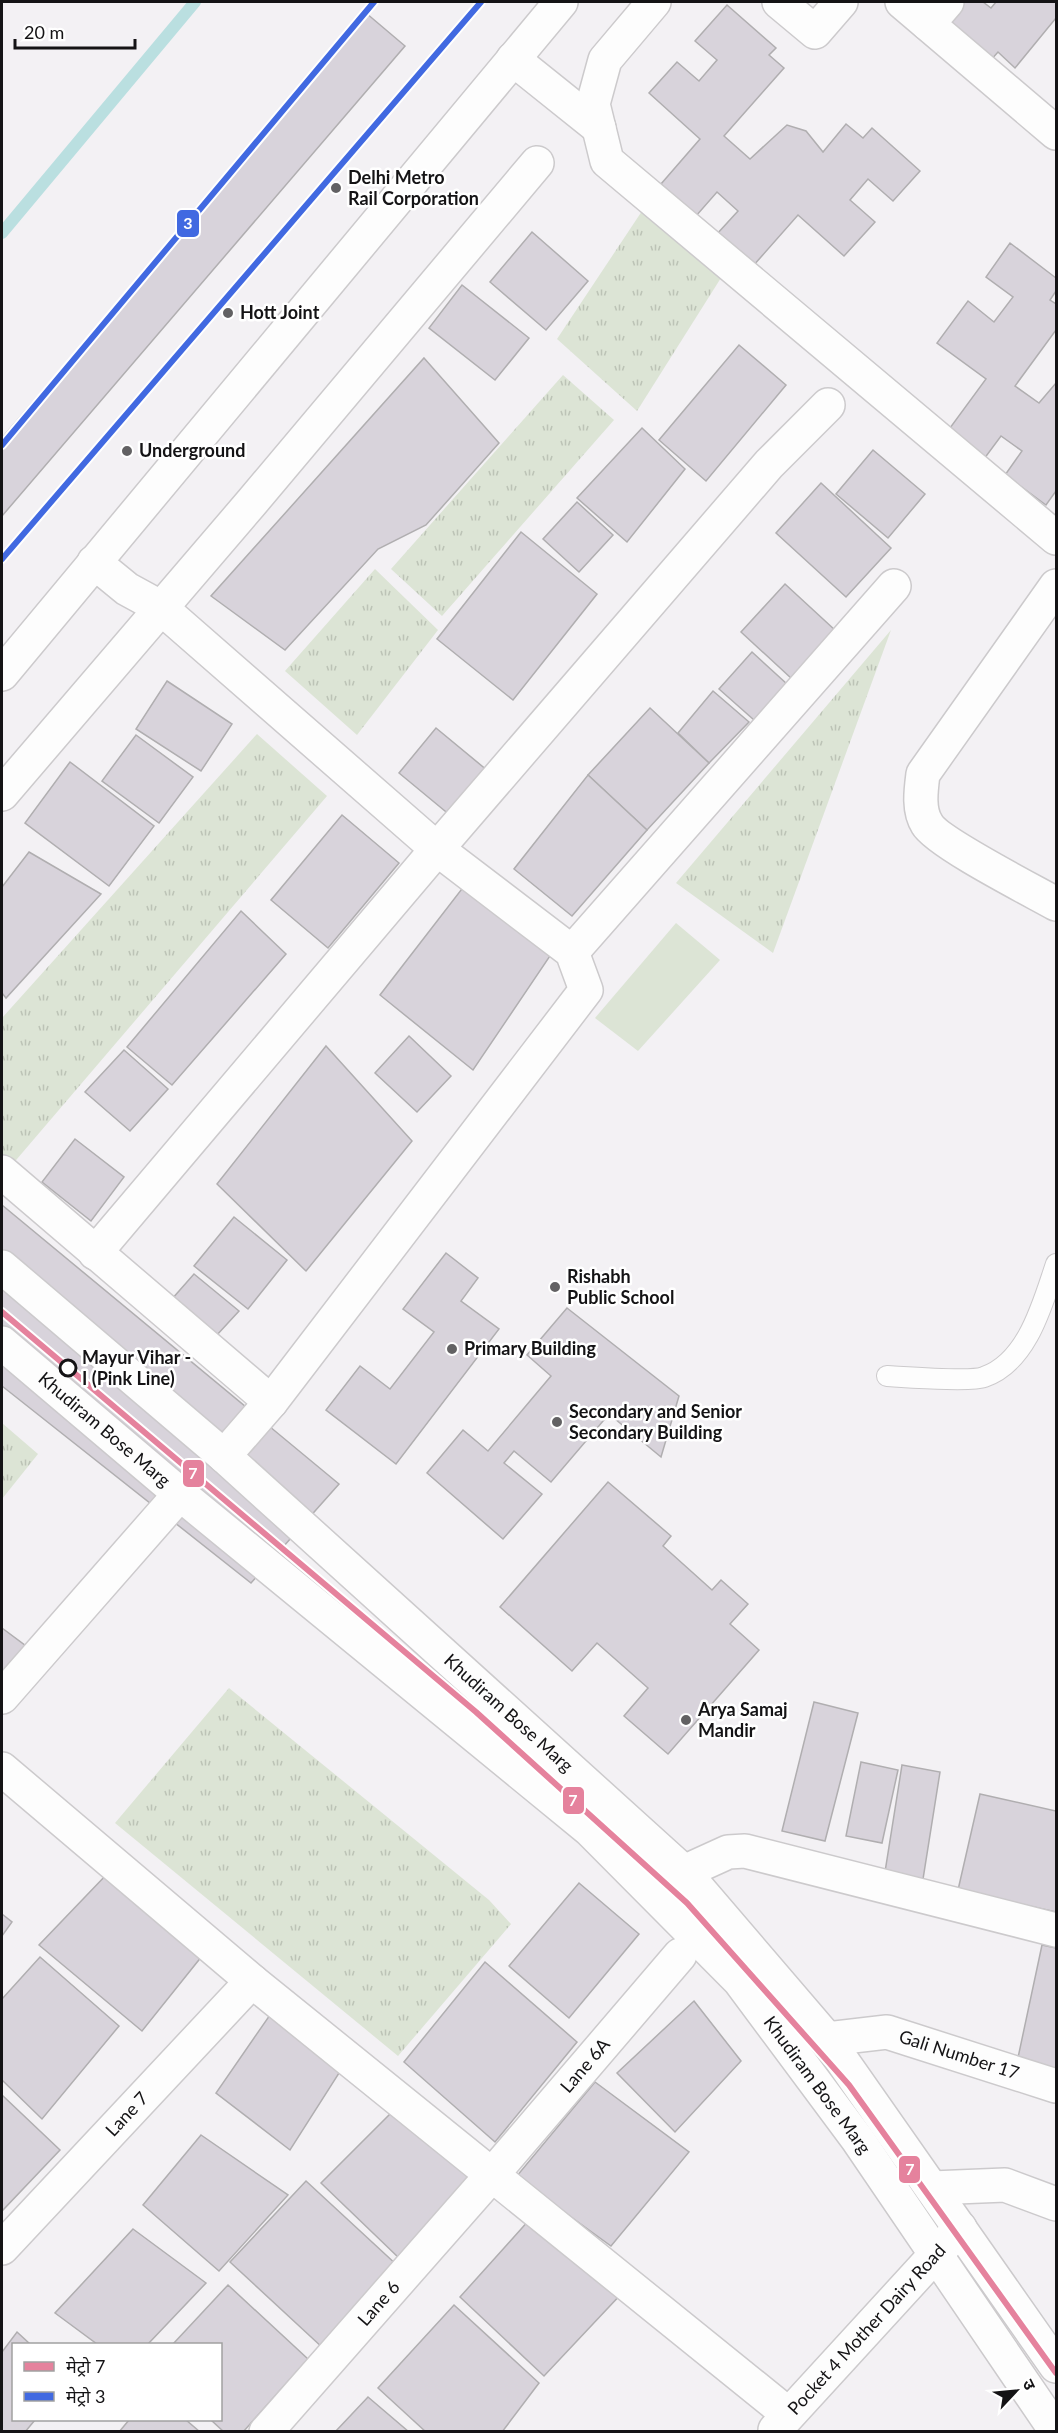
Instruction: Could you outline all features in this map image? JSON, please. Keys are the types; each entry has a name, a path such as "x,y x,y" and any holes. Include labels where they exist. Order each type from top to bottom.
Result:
{"street":[{"path":"2,674 561,2"},
{"path":"654,2 605,60 593,104 607,161 1056,538"},
{"path":"779,2 815,32 841,2"},
{"path":"902,2 938,13 1056,133"},
{"path":"513,59 598,128"},
{"path":"2,794 252,502 537,163"},
{"path":"95,1253 437,849 769,464 828,405"},
{"path":"94,562 127,589 160,607 437,849 572,952 586,990 270,1402 224,1456"},
{"path":"572,952 894,586"},
{"path":"1056,586 923,774 920,797 927,825 949,843 1056,904"},
{"path":"2,1172 270,1402"},
{"name":"Khudiram Bose Marg","path":"2,1267 224,1456 684,1872 827,2039 1056,2366"},
{"name":"Khudiram Bose Marg","path":"2,1343 180,1494 590,1830 739,1980 858,2139 1056,2431"},
{"path":"2,1697 180,1494"},
{"path":"474,1735 499,1704"},
{"path":"2,1769 252,1980 491,2176 781,2423"},
{"path":"684,1872 728,1852 745,1851 1056,1930"},
{"name":"Lane 6A","path":"491,2176 680,1955"},
{"name":"Lane 7","path":"2,2248 252,1980"},
{"name":"Gali Number 17","path":"827,2039 887,2032 1056,2086"},
{"name":"Lane 6","path":"266,2432 491,2176"},
{"path":"932,2188 1005,2185 1056,2204"},
{"name":"Pocket 4 Mother Dairy Road","path":"781,2423 960,2228"}],"lane":[{"path":"887,1376 983,1378 1002,1366 1021,1348 1036,1323 1056,1264"}],"green space":[{"path":"652,196 731,262 637,411 557,339"},
{"path":"563,375 614,420 442,616 391,569"},
{"path":"375,569 438,630 357,735 285,671"},
{"path":"891,630 773,953 676,883"},
{"path":"257,734 327,796 11,1166 2,1158 2,1018"},
{"path":"676,923 720,960 638,1051 595,1018"},
{"path":"2,1423 38,1454 2,1499"},
{"path":"229,1688 489,1900 511,1924 398,2056 115,1823"}],"building":[{"path":"960,2 983,2 991,8 996,2 1056,2 1056,18 1015,68 998,52 990,61 943,21"},
{"path":"727,5 776,48 769,55 784,68 724,136 750,159 787,125 806,131 823,152 846,124 863,138 872,128 920,171 893,201 868,179 850,200 875,222 844,256 798,215 753,266 717,234 738,211 717,192 696,216 661,184 700,139 649,93 677,62 699,81 717,60 695,41"},
{"path":"366,13 405,46 2,516 2,438"},
{"path":"532,232 588,281 546,330 490,282"},
{"path":"1010,243 1056,278 1056,291 1050,300 1056,304 1056,330 1015,386 1039,403 1056,383 1056,491 1046,505 1005,475 1022,451 1001,436 984,459 947,432 986,379 937,343 968,301 994,322 1013,297 986,277"},
{"path":"462,285 529,338 495,380 429,328"},
{"path":"739,345 786,385 706,481 659,440"},
{"path":"424,358 499,443 426,525 378,549 285,650 211,596"},
{"path":"642,428 685,469 627,542 577,498"},
{"path":"873,450 925,494 888,538 836,494"},
{"path":"821,483 891,548 846,597 776,533"},
{"path":"577,502 613,535 579,572 543,539"},
{"path":"521,532 597,594 513,700 437,639"},
{"path":"785,584 836,631 792,679 741,632"},
{"path":"752,652 787,684 754,720 719,689"},
{"path":"167,681 232,724 201,771 136,729"},
{"path":"713,691 749,722 709,763 678,733"},
{"path":"650,708 709,763 647,830 588,775"},
{"path":"436,728 488,771 451,816 399,773"},
{"path":"136,735 193,777 159,823 102,781"},
{"path":"70,762 154,826 109,886 25,823"},
{"path":"588,775 647,830 572,916 514,869"},
{"path":"342,815 399,863 328,948 271,900"},
{"path":"29,852 101,894 6,998 2,993 2,887"},
{"path":"468,881 552,953 473,1070 380,995"},
{"path":"241,911 286,954 172,1085 127,1047"},
{"path":"409,1036 451,1076 417,1112 375,1073"},
{"path":"326,1046 412,1141 306,1271 217,1184"},
{"path":"124,1050 168,1089 130,1131 85,1092"},
{"path":"75,1139 124,1177 91,1221 42,1182"},
{"name":"Mayur Vihar - I (Pink Line)","path":"2,1205 339,1484 251,1583 2,1386"},
{"path":"234,1217 287,1260 248,1309 194,1266"},
{"name":"Primary Building","path":"446,1253 478,1278 461,1301 499,1329 396,1464 326,1410 360,1366 390,1389 434,1332 403,1309"},
{"path":"194,1274 239,1311 216,1336 172,1299"},
{"name":"Secondary and Senior Secondary Building","path":"567,1308 679,1396 661,1457 609,1414 551,1482 514,1451 504,1463 542,1494 503,1539 427,1473 463,1430 488,1451 551,1376 527,1355"},
{"name":"Arya Samaj Mandir","path":"608,1482 671,1536 663,1546 712,1590 721,1580 748,1604 730,1624 759,1650 668,1754 624,1716 648,1688 597,1643 572,1671 500,1607"},
{"path":"2,1628 26,1646 2,1678"},
{"path":"814,1702 858,1713 825,1841 782,1831"},
{"path":"861,1762 898,1770 882,1843 846,1836"},
{"path":"902,1765 940,1772 923,1879 885,1872"},
{"path":"980,1794 1056,1811 1056,1912 958,1890"},
{"path":"108,1873 202,1956 142,2031 39,1945"},
{"path":"579,1883 639,1934 569,2018 509,1966"},
{"path":"2,1914 12,1922 2,1936"},
{"path":"1042,1945 1056,1948 1056,2076 1016,2067"},
{"path":"40,1957 119,2026 42,2119 2,2080 2,1999"},
{"path":"485,1962 577,2042 495,2142 404,2062"},
{"path":"694,2001 741,2061 675,2132 617,2073"},
{"path":"272,2012 341,2070 290,2150 216,2093"},
{"path":"595,2082 689,2152 611,2246 516,2177"},
{"path":"2,2095 60,2150 2,2211"},
{"path":"395,2109 480,2177 400,2259 321,2183"},
{"path":"201,2135 288,2195 219,2271 143,2205"},
{"path":"306,2181 399,2267 324,2349 230,2262"},
{"path":"530,2219 623,2292 544,2376 460,2297"},
{"path":"133,2229 206,2283 149,2343 96,2343 55,2313"},
{"path":"228,2285 308,2359 243,2432 224,2432 212,2421 222,2421 222,2343 174,2343"},
{"path":"454,2305 539,2383 502,2432 426,2432 378,2388"},
{"path":"17,2332 29,2343 12,2343 12,2421 34,2421 25,2432 2,2432 2,2352"},
{"path":"368,2397 409,2432 335,2432"},
{"path":"128,2421 187,2421 200,2432 119,2432"}],"waterway":[{"path":"2,233 195,2"}],"metro line":[{"name":"3","path":"2,445 374,2"},
{"name":"3","path":"2,559 481,2"},
{"name":"7","path":"2,1312 476,1712 687,1903 849,2085 1056,2373"}],"place":[{"name":"Delhi Metro Rail Corporation","path":"336,188"},
{"name":"Hott Joint","path":"228,313"},
{"name":"Underground","path":"127,451"},
{"name":"Rishabh Public School","path":"555,1287"},
{"name":"Primary Building","path":"452,1349"},
{"name":"Mayur Vihar - I (Pink Line)","path":"68,1368"},
{"name":"Secondary and Senior Secondary Building","path":"557,1422"},
{"name":"Arya Samaj Mandir","path":"686,1720"}]}
